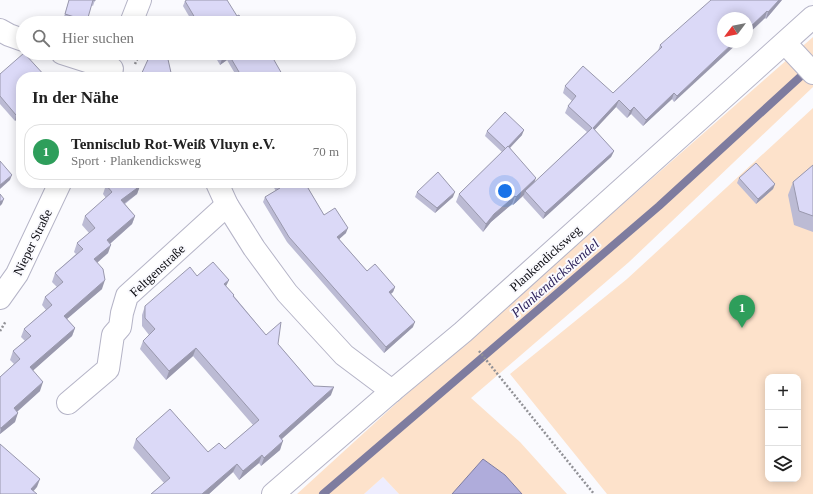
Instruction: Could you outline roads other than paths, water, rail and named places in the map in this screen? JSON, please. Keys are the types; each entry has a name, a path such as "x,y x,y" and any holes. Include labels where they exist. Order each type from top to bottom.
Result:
{"street":[{"path":"134,16 140,0"},
{"name":"Plankendicksweg","path":"273,494 463,332 813,17"},
{"path":"0,30 16,38"},
{"path":"785,43 813,73"},
{"path":"90,60 114,66"},
{"name":"Nieper Straße","path":"0,298 17,274 58,188"},
{"path":"219,188 227,205 254,248 287,294 344,355 392,391"},
{"name":"Feltgenstraße","path":"68,403 108,369 113,335 120,327 122,312 127,296 227,205"}],"water":[{"path":"483,459 505,475 522,494 452,494"}],"waterway":[{"name":"Plankendickskendel","path":"323,494 659,206 800,77"}],"place":[{"name":"Tennisclub Rot-Weiß Vluyn e.V.","path":"742,328"}]}
